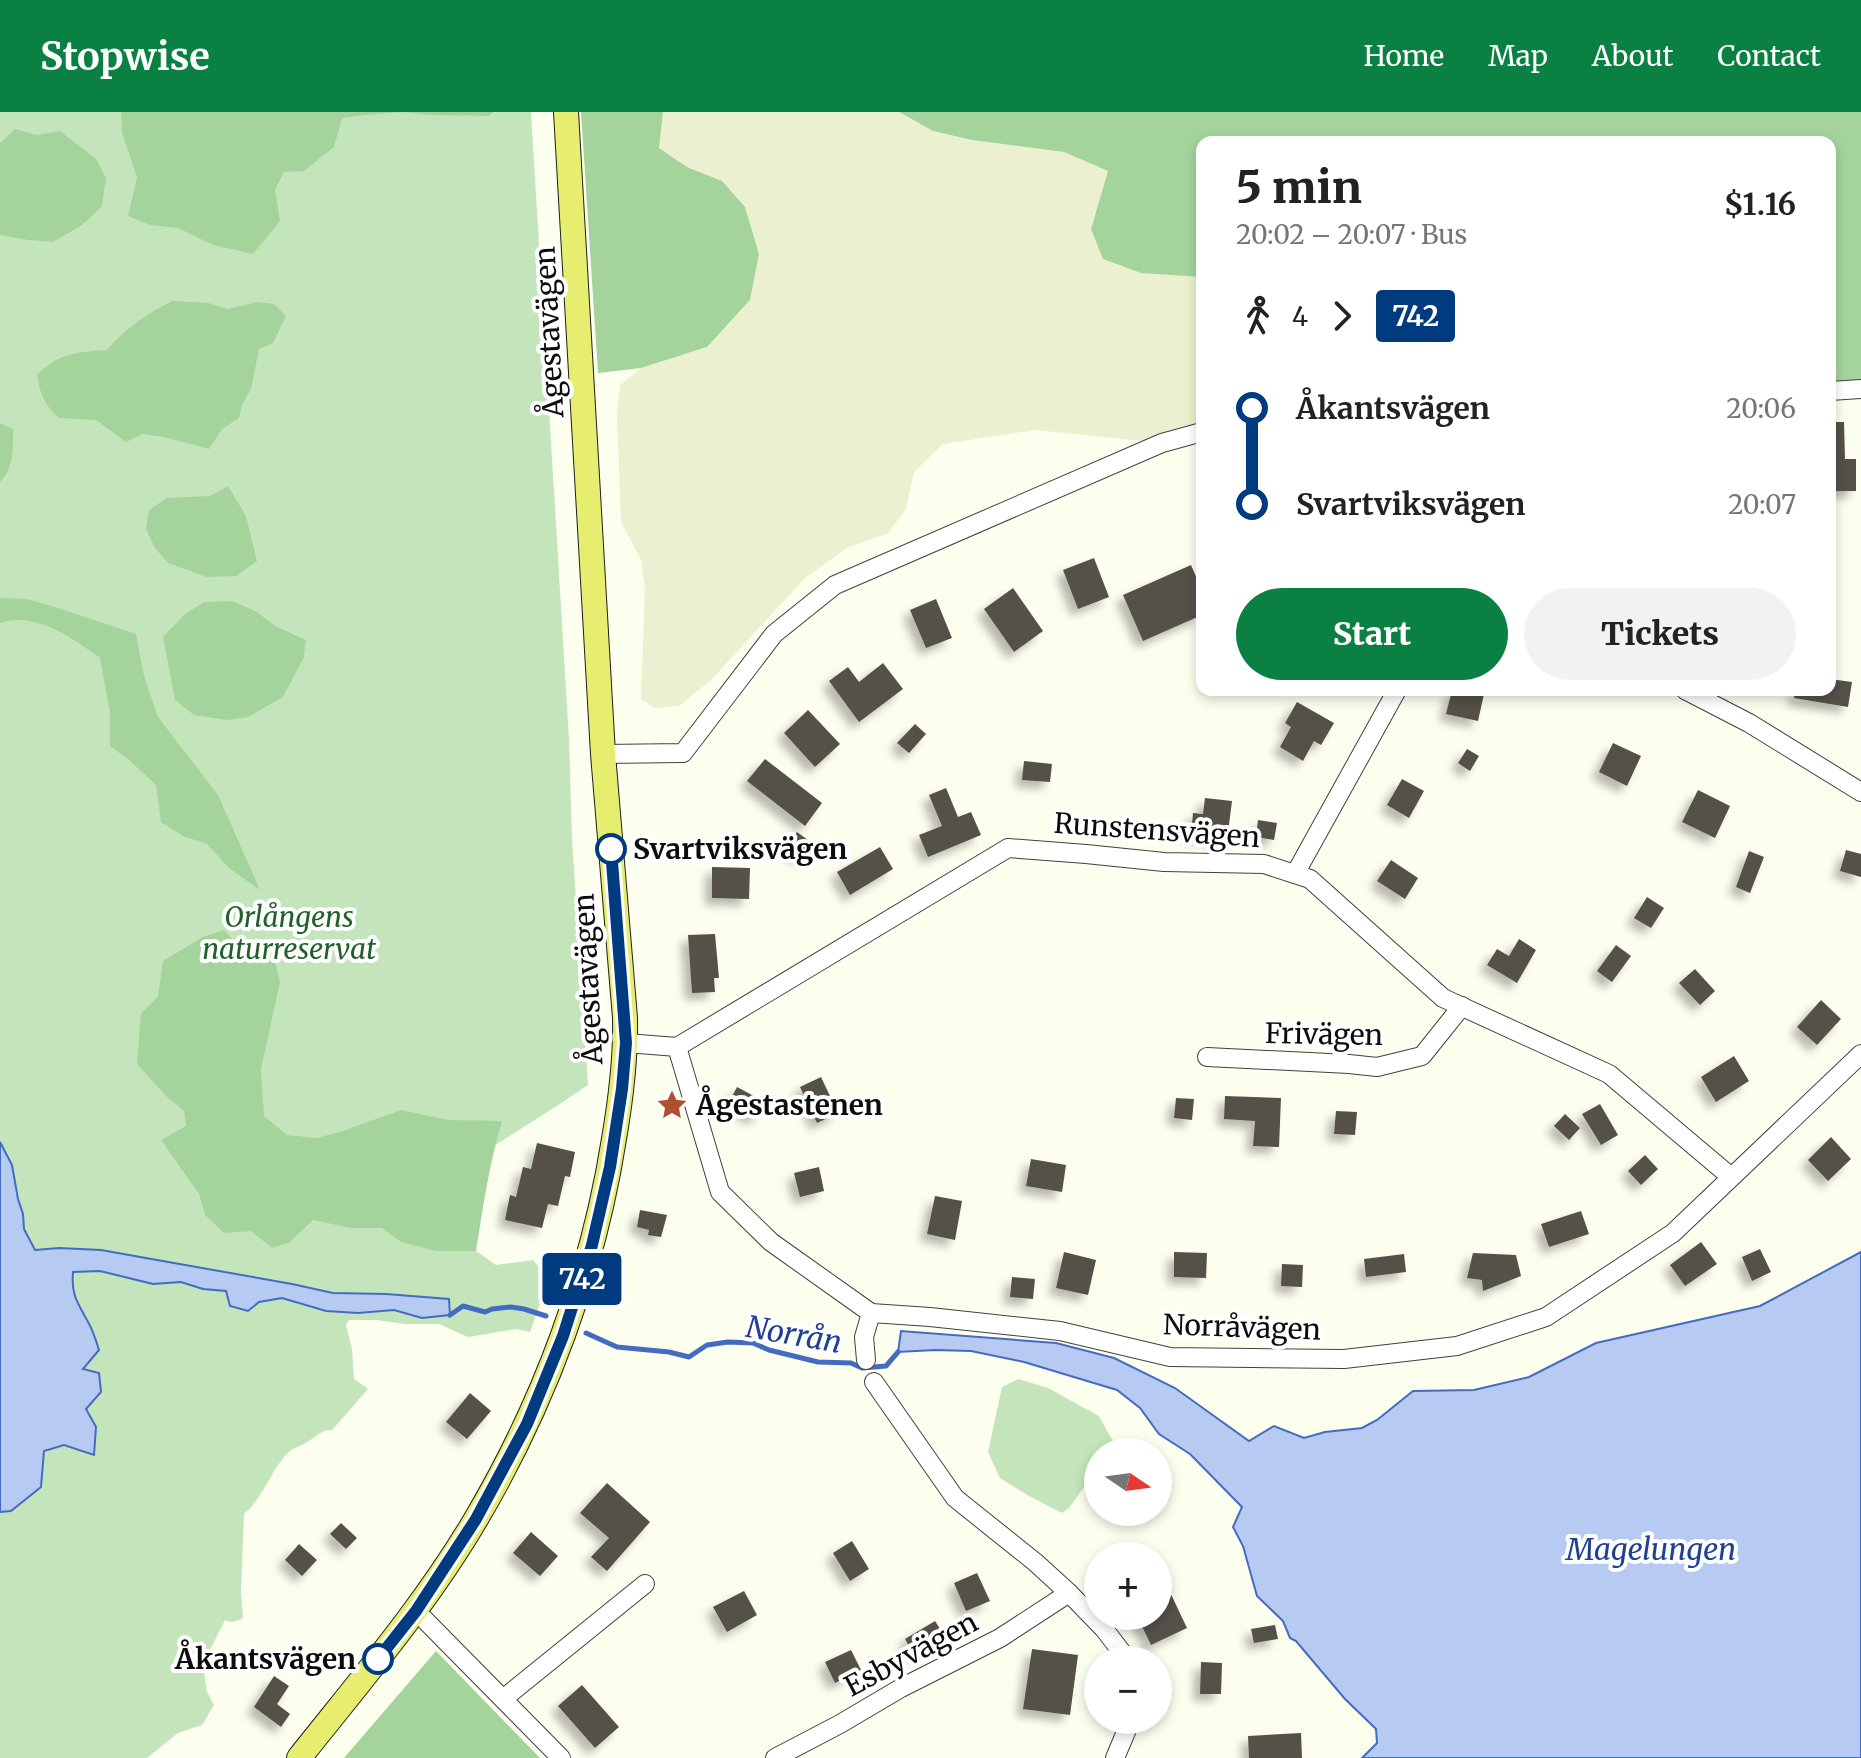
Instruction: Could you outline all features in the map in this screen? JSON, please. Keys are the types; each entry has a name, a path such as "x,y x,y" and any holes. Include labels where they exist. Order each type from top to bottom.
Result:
{"main road":[{"name":"Ågestavägen","path":"299,1758 416,1611 483,1506 527,1424 563,1336 592,1245 610,1167 626,1043 603,754 566,112"}],"street":[{"path":"1836,391 1861,389"},
{"path":"603,754 683,753 774,634 835,585 1162,443 1196,434"},
{"path":"1295,874 1394,696"},
{"path":"1697,696 1749,723 1861,792"},
{"name":"Runstensvägen","path":"677,1047 1008,848 1164,862 1264,864 1310,879 1443,998 1609,1074 1731,1177"},
{"name":"Frivägen","path":"1207,1057 1377,1067 1400,1063 1422,1056 1462,1006"},
{"path":"626,1043 677,1047"},
{"name":"Norråvägen","path":"677,1047 720,1192 771,1242 871,1313 1060,1331 1170,1357 1344,1359 1457,1346 1546,1317 1673,1233 1861,1054"},
{"path":"866,1360 864,1337 871,1313"},
{"path":"874,1382 955,1498 1069,1593 1117,1646"},
{"path":"503,1699 645,1584"},
{"name":"Esbyvägen","path":"775,1758 901,1688 1000,1638 1069,1593"},
{"path":"416,1611 561,1758"},
{"path":"1115,1758 1125,1734"}],"green space":[{"name":"Orlångens naturreservat","path":"0,112 531,112 588,1085 422,1192 436,1251 476,1251 496,1265 533,1260 560,1294 540,1304 530,1332 516,1329 468,1337 439,1324 349,1320 346,1325 352,1349 354,1379 368,1389 332,1430 319,1434 284,1457 258,1499 244,1514 243,1618 234,1622 225,1620 202,1660 207,1692 214,1705 202,1725 178,1733 147,1758 0,1758","holes":["336,1294 448,1298 450,1314 422,1318 394,1310 342,1312"]},
{"path":"121,112 403,112 342,118 334,147 304,171 284,172 275,190 280,221 253,254 213,245 178,228 150,225 128,216 137,177 122,133"},
{"path":"403,112 493,112 489,116"},
{"path":"581,112 663,112 659,148 687,167 722,181 745,207 759,254 750,300 707,347 641,368 598,373"},
{"path":"663,112 899,112 933,131 972,140 1064,152 1108,171 1091,229 1185,276 1196,277 1196,434 1162,443 1035,430 943,444 914,472 906,509 888,533 847,548 805,578 712,679 679,706 655,708 641,699 645,588 641,560 621,522 617,415 620,385 641,368 707,347 750,300 759,254 745,207 722,181 687,167 659,148"},
{"path":"899,112 1861,112 1861,389 1836,391 1836,136 1196,136 1196,277 1141,273 1103,259 1091,229 1108,171 1064,152 972,140 933,131"},
{"path":"15,129 37,135 60,131 97,160 106,178 102,206 82,225 53,242 0,235 0,143"},
{"path":"172,301 208,303 228,309 257,302 274,304 286,316 273,343 259,349 251,389 239,418 222,429 209,449 143,434 126,442 96,420 59,418 49,408 37,375 45,368 61,358 78,353 107,350 137,322"},
{"path":"0,423 13,429 13,450 10,464 0,482"},
{"path":"228,486 246,516 257,561 236,576 207,577 168,563 155,548 146,529 149,510 167,498 210,496"},
{"path":"0,598 27,599 136,634 144,676 158,717 218,795 260,890 229,868 207,844 183,836 161,822 156,785 110,746 110,713 100,658 66,635 40,624 14,620 0,623"},
{"path":"232,601 306,640 304,657 283,697 248,717 227,720 194,715 175,700 163,637 185,614 204,602"},
{"path":"224,930 237,944 270,940 280,982 261,1069 264,1116 287,1135 317,1138 401,1110 448,1120 502,1121 476,1251 436,1251 401,1242 382,1228 351,1228 313,1220 290,1242 272,1248 251,1231 224,1233 205,1215 199,1194 161,1140 186,1126 184,1111 137,1064 141,1013 158,997 163,961 203,937"},
{"path":"1018,1379 1048,1388 1099,1416 1111,1438 1084,1438 1084,1487 1062,1513 1000,1478 988,1452 1002,1387"},
{"path":"436,1651 540,1758 344,1758"}],"water":[{"path":"0,1142 12,1165 24,1229 35,1250 101,1250 333,1293 449,1299 450,1315 422,1318 394,1310 358,1313 326,1311 282,1298 259,1302 248,1311 230,1306 226,1291 203,1289 181,1282 153,1284 100,1271 73,1272 76,1298 99,1350 83,1369 99,1373 101,1392 86,1409 96,1427 94,1455 64,1445 44,1451 41,1487 11,1511 0,1512"},
{"name":"Magelungen","path":"1861,1252 1861,1758 1362,1758 1377,1743 1376,1729 1290,1638 1283,1621 1257,1596 1243,1546 1233,1527 1242,1507 1190,1454 1172,1442 1172,1438 1159,1434 1140,1408 1117,1390 1024,1362 971,1351 898,1352 901,1331 1056,1343 1114,1358 1175,1388 1249,1441 1274,1426 1304,1438 1362,1428 1413,1391 1474,1390 1529,1377 1596,1343 1760,1306"}],"building":[{"path":"1836,422 1844,422 1845,459 1856,459 1856,491 1836,491"},
{"path":"1094,558 1109,597 1078,609 1063,570"},
{"path":"1191,565 1196,576 1196,618 1143,641 1123,595"},
{"path":"1013,588 1043,631 1014,652 984,609"},
{"path":"936,599 952,638 926,648 910,610"},
{"path":"883,663 903,689 859,722 829,681 848,667 859,682"},
{"path":"1836,680 1852,682 1848,707 1794,698 1836,696"},
{"path":"1450,696 1484,696 1478,721 1446,714"},
{"path":"1297,702 1334,723 1321,745 1314,741 1303,761 1280,747 1291,727 1285,723"},
{"path":"808,710 840,744 815,767 784,733"},
{"path":"915,724 926,734 909,753 897,743"},
{"path":"1613,743 1641,756 1627,786 1599,772"},
{"path":"1467,749 1479,756 1470,771 1458,763"},
{"path":"765,759 822,803 805,826 747,781"},
{"path":"1024,761 1052,764 1050,782 1022,780"},
{"path":"1402,779 1424,791 1409,818 1387,805"},
{"path":"946,788 958,817 971,812 981,835 928,857 919,835 942,826 929,795"},
{"path":"1698,790 1730,806 1715,838 1682,822"},
{"path":"1205,798 1232,801 1227,840 1191,835 1193,813 1203,814"},
{"path":"1258,820 1277,823 1274,840 1256,837"},
{"path":"797,832 812,843 800,858 786,846"},
{"path":"880,847 893,869 850,895 837,872"},
{"path":"1846,850 1861,854 1861,877 1840,871"},
{"path":"1749,851 1764,857 1750,893 1736,887"},
{"path":"1391,860 1418,878 1405,899 1377,881"},
{"path":"712,867 750,868 749,899 712,898"},
{"path":"1647,897 1664,908 1651,928 1634,918"},
{"path":"715,934 719,978 714,978 715,992 692,993 688,935"},
{"path":"1519,939 1536,950 1517,983 1487,965 1497,949 1509,956"},
{"path":"1616,945 1631,956 1612,982 1597,971"},
{"path":"1695,969 1715,991 1700,1005 1679,983"},
{"path":"1821,1000 1841,1019 1817,1045 1797,1027"},
{"path":"1734,1056 1749,1081 1716,1102 1701,1077"},
{"path":"821,1077 838,1113 817,1123 800,1087"},
{"path":"737,1087 765,1102 756,1118 728,1104"},
{"path":"1225,1096 1281,1098 1279,1147 1253,1146 1255,1121 1224,1119"},
{"path":"1176,1098 1194,1099 1192,1120 1174,1118"},
{"path":"1600,1104 1618,1135 1601,1145 1582,1114"},
{"path":"1336,1111 1357,1112 1355,1135 1334,1134"},
{"path":"1565,1114 1580,1128 1569,1140 1554,1126"},
{"path":"1831,1137 1851,1159 1828,1181 1808,1160"},
{"path":"537,1143 575,1152 570,1177 565,1176 558,1206 548,1204 542,1228 505,1220 510,1195 516,1197 523,1167 531,1169"},
{"path":"1645,1155 1658,1169 1641,1185 1628,1171"},
{"path":"1031,1159 1066,1165 1062,1192 1026,1186"},
{"path":"819,1167 824,1191 800,1197 794,1173"},
{"path":"935,1196 962,1201 955,1240 927,1234"},
{"path":"640,1210 667,1215 661,1237 648,1235 649,1230 637,1227"},
{"path":"1581,1211 1589,1234 1549,1247 1541,1224"},
{"path":"1701,1242 1717,1264 1685,1286 1670,1265"},
{"path":"1760,1249 1771,1272 1752,1281 1742,1257"},
{"path":"1064,1252 1096,1260 1088,1295 1056,1288"},
{"path":"1174,1252 1207,1253 1206,1278 1174,1277"},
{"path":"1473,1253 1516,1255 1521,1276 1483,1291 1482,1280 1467,1278"},
{"path":"1404,1254 1406,1272 1366,1277 1364,1259"},
{"path":"1282,1264 1303,1265 1302,1287 1281,1286"},
{"path":"1012,1277 1035,1279 1033,1299 1010,1297"},
{"path":"470,1393 491,1411 467,1439 446,1422"},
{"path":"607,1483 650,1522 607,1571 591,1557 609,1538 580,1513"},
{"path":"341,1523 357,1538 346,1549 330,1534"},
{"path":"531,1532 558,1556 540,1576 513,1553"},
{"path":"852,1541 869,1569 850,1581 833,1553"},
{"path":"299,1544 317,1560 302,1576 285,1560"},
{"path":"977,1573 990,1601 966,1611 954,1583"},
{"path":"744,1591 757,1615 727,1632 713,1607"},
{"path":"1172,1596 1187,1628 1151,1645 1144,1630 1172,1630"},
{"path":"935,1621 946,1638 915,1656 905,1639"},
{"path":"1275,1625 1278,1639 1254,1643 1251,1629"},
{"path":"1032,1649 1078,1655 1070,1715 1023,1709"},
{"path":"851,1650 861,1670 835,1683 825,1662"},
{"path":"1201,1662 1222,1663 1221,1694 1200,1694"},
{"path":"274,1676 289,1686 277,1704 290,1714 281,1727 254,1707"},
{"path":"582,1685 619,1727 595,1748 558,1706"},
{"path":"1301,1733 1302,1758 1249,1758 1248,1736"}],"waterway":[{"name":"Norrån","path":"450,1315 463,1306 485,1312 511,1307 546,1316"},
{"name":"Norrån","path":"586,1333 617,1347 689,1357 707,1345 753,1343 818,1362 851,1363 862,1368 886,1366 898,1352"}],"bus line":[{"name":"742","path":"378,1659 416,1611 476,1519 527,1424 563,1336 592,1245 610,1167 626,1043 611,849"}],"place":[{"name":"Svartviksvägen","path":"611,849"},
{"name":"Ågestastenen","path":"672,1105"},
{"name":"Åkantsvägen","path":"378,1659"}]}
